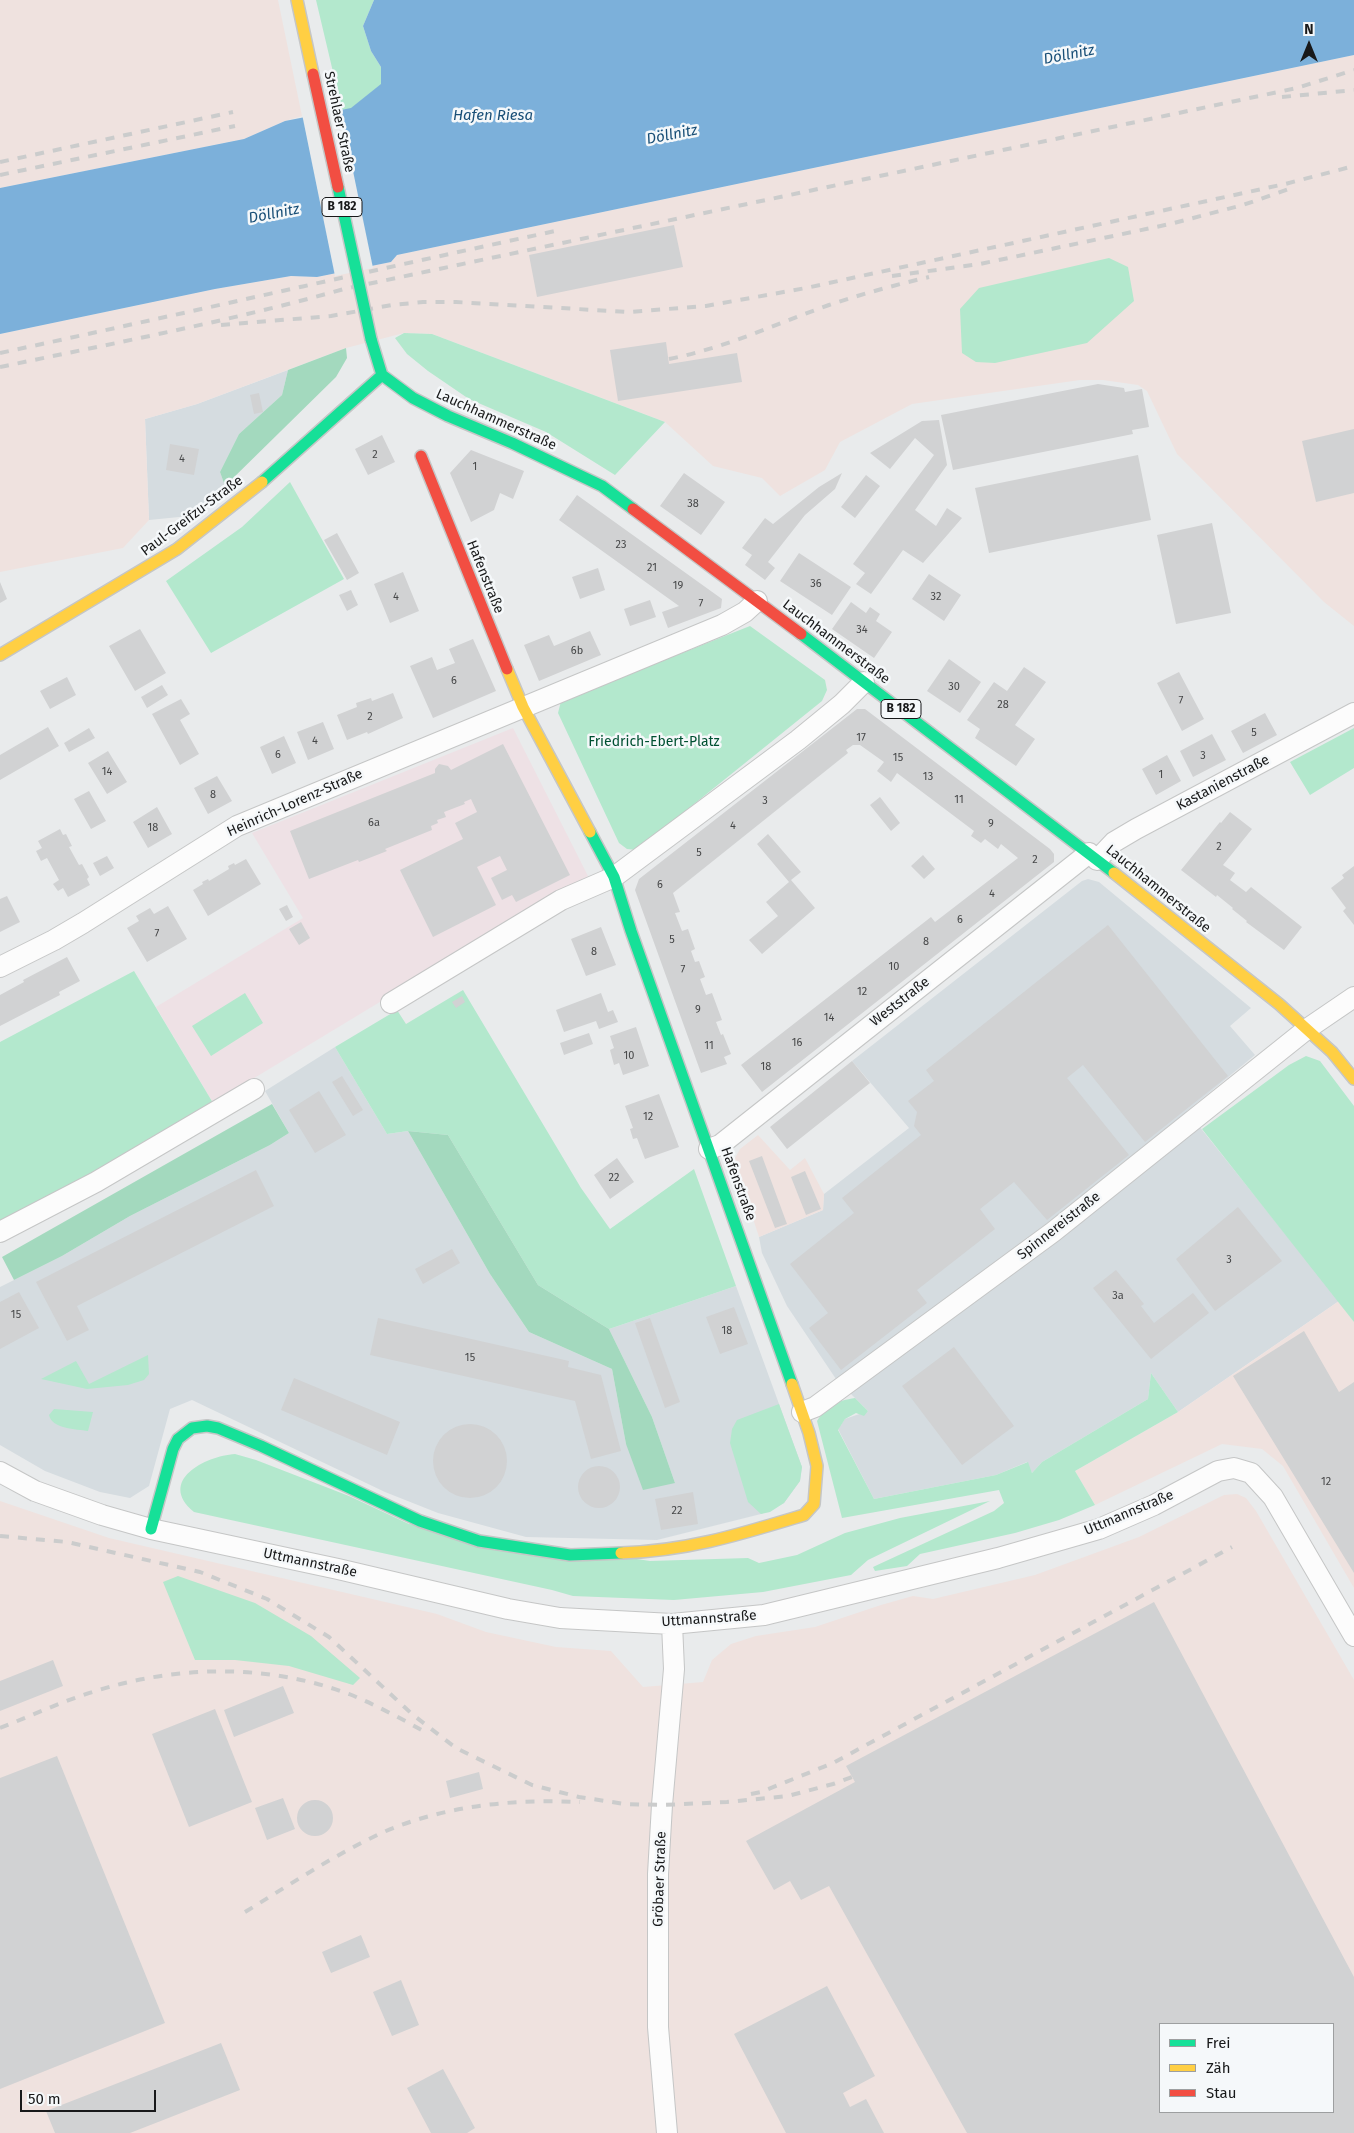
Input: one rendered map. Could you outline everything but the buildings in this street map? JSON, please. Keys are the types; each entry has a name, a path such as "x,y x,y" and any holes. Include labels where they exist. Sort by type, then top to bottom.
{"main road":[{"name":"Strehlaer Straße","path":"297,0 371,339 382,375"},
{"name":"Lauchhammerstraße","path":"382,375 413,398 448,416 512,443 602,486 1093,856 1307,1028 1332,1052 1354,1079"},
{"name":"Paul-Greifzu-Straße","path":"0,655 177,549 272,474 382,375"},
{"name":"Hafenstraße","path":"421,456 486,621 523,707"},
{"path":"523,707 614,877"},
{"name":"Hafenstraße","path":"151,1528 173,1449 178,1439 192,1428 207,1426 218,1428 270,1450 420,1521 478,1541 523,1550 570,1555 658,1552 716,1541 804,1515 814,1504 816,1466 802,1412 631,931 614,877"}],"street":[{"path":"523,707 722,625 745,612 757,601"},
{"path":"391,1003 562,900 614,877 798,740 842,704 864,682"},
{"name":"Heinrich-Lorenz-Straße","path":"0,966 76,927 236,826 523,707"},
{"name":"Kastanienstraße","path":"1093,856 1136,829 1354,713"},
{"name":"Weststraße","path":"709,1148 720,1145 1093,856"},
{"name":"Spinnereistraße","path":"802,1412 815,1407 1053,1232 1307,1028 1354,997"},
{"path":"0,1232 96,1182 254,1089"},
{"name":"Uttmannstraße","path":"0,1472 44,1494 102,1515 151,1528 338,1568 508,1610 560,1618 672,1624 764,1615 998,1558 1098,1529 1154,1505 1218,1471 1234,1468 1251,1473 1273,1497 1354,1636"},
{"name":"Gröbaer Straße","path":"666,2133 658,2027 658,1884 662,1805 674,1669 672,1624"}],"shaded area":[{"path":"0,0 278,0 302,116 285,121 244,139 0,188"},
{"path":"1354,55 1354,626 1324,602 1177,454 1147,391 1138,385 1103,380 1080,380 912,404 840,442 825,470 780,496 762,478 713,466 665,422 432,334 404,333 346,348 197,404 145,419 149,520 123,548 0,572 0,334 215,289 291,276 317,277 391,262 397,255"},
{"path":"288,370 282,395 239,434 220,472 225,486 189,516 149,520 145,419 197,404"},
{"path":"513,728 588,876 213,1103 156,1007 303,918 252,833"},
{"path":"1088,879 1099,882 1251,1008 1230,1026 1255,1055 1187,1111 1339,1301 1178,1412 1151,1373 1148,1399 1042,1462 1032,1473 1027,1462 996,1475 874,1499 838,1429 845,1419 868,1411 836,1379 787,1306 762,1253 759,1237 823,1210 824,1194 909,1128 852,1061 1082,881"},
{"path":"335,1047 387,1134 408,1131 490,1274 529,1332 612,1369 626,1444 675,1483 652,1417 609,1329 736,1286 802,1467 800,1481 784,1503 761,1514 657,1540 526,1537 438,1513 385,1492 192,1400 170,1409 149,1486 130,1498 100,1492 45,1471 0,1445 0,1287 62,1256 130,1216 270,1145 289,1133 265,1091"},
{"path":"758,1135 790,1170 805,1158 824,1194 823,1210 759,1237 734,1160 740,1149"},
{"path":"1339,1301 1354,1322 1354,1588 1283,1466 1262,1449 1222,1444 1095,1505 1075,1471 1178,1412"},
{"path":"1237,1494 1246,1498 1256,1511 1354,1680 1354,2133 0,2133 0,1501 109,1538 437,1614 486,1632 556,1647 611,1651 643,1687 703,1682 712,1660 731,1644 756,1636 815,1627 913,1596 933,1599 1035,1575 1139,1537 1224,1495"}],"green space":[{"path":"316,0 374,0 363,26 371,51 381,67 381,85 351,109 342,110"},
{"path":"1109,258 1128,267 1134,301 1087,343 995,363 976,362 962,353 960,309 979,288"},
{"path":"404,333 432,334 665,422 615,475 546,432 469,399 407,354 395,338"},
{"path":"346,348 347,358 336,377 225,486 220,472 239,434 282,395 288,370"},
{"path":"290,482 344,579 211,653 166,581 242,527"},
{"name":"Friedrich-Ebert-Platz","path":"750,626 825,680 827,690 822,701 637,850 627,849 619,843 558,713 561,701"},
{"path":"1354,728 1354,768 1310,795 1290,762"},
{"path":"134,971 213,1103 92,1176 0,1222 0,1042"},
{"path":"463,990 581,1188 610,1229 694,1169 736,1286 609,1329 538,1285 448,1135 408,1131 387,1134 335,1047 397,1010 406,1024"},
{"path":"245,993 263,1023 211,1056 192,1026"},
{"path":"1306,1056 1320,1061 1354,1106 1354,1322 1202,1129 1289,1065"},
{"path":"272,1104 289,1133 270,1145 130,1216 62,1256 14,1280 2,1257"},
{"path":"408,1131 448,1135 538,1285 609,1329 652,1417 675,1483 643,1490 626,1444 612,1369 529,1332 490,1274"},
{"path":"148,1355 149,1374 144,1380 128,1385 87,1389 41,1379 76,1361 89,1384"},
{"path":"1151,1373 1178,1412 1075,1471 1095,1505 1059,1520 1015,1533 920,1554 907,1566 875,1571 873,1567 994,1511 1004,1503 999,1490 842,1518 817,1421 829,1407 838,1402 855,1398 868,1411 864,1416 856,1413 845,1419 838,1430 874,1499 996,1475 1028,1462 1032,1473 1042,1462 1148,1399"},
{"path":"779,1404 802,1467 800,1481 784,1503 770,1512 761,1514 748,1502 730,1443 732,1429 737,1420"},
{"path":"54,1409 93,1412 88,1431 59,1426 51,1420 49,1415"},
{"path":"235,1454 256,1460 349,1496 409,1524 650,1561 748,1558 759,1563 797,1555 845,1533 900,1518 990,1501 868,1560 851,1575 763,1592 674,1600 573,1596 194,1512 184,1501 181,1490 183,1481 189,1472 211,1460"},
{"path":"178,1576 255,1603 311,1636 360,1678 353,1685 289,1666 235,1660 195,1660 163,1582"}],"water":[{"name":"Hafen Riesa","path":"374,0 1354,0 1354,55 397,255 391,262 317,277 291,276 215,289 0,334 0,188 244,139 285,121 351,108 381,84 381,67 371,51 363,26"}],"pier":[{"path":"340,108 373,268 335,276 302,114"}],"railway":[{"path":"0,367 216,321 344,289 1297,88 1354,70"},
{"path":"1282,97 1354,90"},
{"path":"0,162 233,112"},
{"path":"0,175 235,126"},
{"path":"221,325 331,316 392,305 423,302 456,302 629,312 706,306 806,288 1285,184 1354,166"},
{"path":"892,276 980,264 1170,224 1243,205 1289,189"},
{"path":"0,353 560,230"},
{"path":"669,359 710,349 841,301 929,277"},
{"path":"0,1536 67,1542 200,1572 267,1599 329,1637 412,1714 456,1748 532,1785 579,1797 625,1804 662,1805 727,1802 788,1796 852,1777"},
{"path":"751,1794 761,1792 833,1763 1232,1547"},
{"path":"0,1728 74,1698 130,1682 193,1672 224,1671 287,1677 318,1684 359,1698 427,1733"},
{"path":"245,1912 350,1849 409,1822 457,1810 506,1803 580,1802"}],"traffic: fast":[{"path":"338,187 371,339"},
{"path":"371,339 382,375 413,398 448,416 512,443 602,486 633,509"},
{"path":"262,482 382,375"},
{"path":"801,634 1114,873"},
{"path":"590,832 614,877 631,931 792,1384"},
{"path":"151,1529 173,1449 178,1439 192,1428 207,1426 218,1428 261,1446 420,1521 479,1541 570,1555 621,1553"}],"traffic: slow":[{"path":"297,0 313,74"},
{"path":"0,655 177,549 262,482"},
{"path":"507,669 523,707 590,832"},
{"path":"1114,873 1279,1004 1332,1052 1354,1079"},
{"path":"621,1553 646,1552 692,1545 736,1535 804,1515 814,1504 817,1466 809,1433 792,1384"}],"traffic: jam":[{"path":"313,74 338,187"},
{"path":"421,456 507,669"},
{"path":"633,509 801,634"}],"water label":[{"name":"Döllnitz","path":"1069,55"},
{"name":"Döllnitz","path":"672,135"},
{"name":"Döllnitz","path":"274,214"}]}
